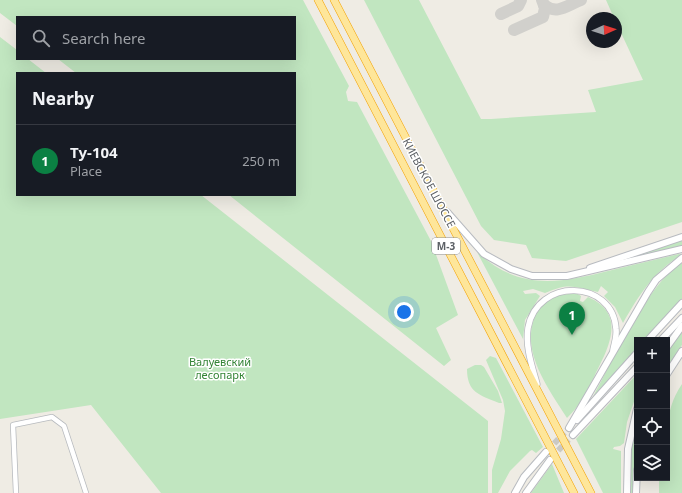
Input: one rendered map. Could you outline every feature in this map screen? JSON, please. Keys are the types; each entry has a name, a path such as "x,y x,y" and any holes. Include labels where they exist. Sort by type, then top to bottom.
{"highway":[{"name":"КИЕВСКОЕ ШОССЕ","path":"318,0 574,493"},
{"name":"КИЕВСКОЕ ШОССЕ","path":"334,0 591,493"}],"main road":[{"path":"439,202 478,248 497,262 516,271 532,276 568,276 682,249"},
{"path":"568,276 682,237"},
{"path":"634,356 570,428 656,280 682,258"},
{"path":"651,337 682,303"},
{"path":"664,337 682,318"},
{"path":"670,343 682,326"},
{"path":"668,373 682,351"},
{"path":"573,435 634,370"},
{"path":"627,493 628,449 634,422"},
{"path":"515,493 524,477 546,452"},
{"path":"526,493 550,460"},
{"path":"636,493 637,481"}],"street":[{"path":"538,390 528,348 528,327 536,308 553,294 565,291 580,291 593,295 603,302 612,314 616,325 616,338 612,354"},
{"path":"16,493 13,425 52,417 64,426 86,493"}],"green space":[{"path":"0,0 303,0 349,86 346,92 348,101 357,102 431,241 458,315 436,328 451,360 444,366 230,196 296,196 296,72 75,72 59,60 296,60 296,16 16,16 16,25 0,13"},
{"path":"364,0 419,0 481,119 491,119 596,112 588,90 643,80 622,35 622,12 611,12 606,0 682,0 682,222 566,261 532,258 526,245 494,240 481,226"},
{"name":"Валуевский лесопарк","path":"0,37 16,49 16,60 29,60 45,72 16,72 16,196 202,196 488,421 488,493 161,493 91,405 0,419"},
{"path":"682,240 682,246 630,258"},
{"path":"477,252 492,264 508,273 539,281 572,279 679,254 682,255 663,268 648,284 623,323 615,307 604,296 608,292 601,286 598,292 572,286 545,293 533,289 523,291 525,294 536,293 540,296 525,320 523,339"},
{"path":"682,263 682,300 648,337 634,337 634,352 593,397 644,304 669,273"},
{"path":"576,293 581,296 580,301 583,302 588,297 600,304 608,312 611,322 611,332 605,353 589,387 567,418 552,395 539,370 531,343 531,330 535,316 541,307 547,302 557,296"},
{"path":"682,330 682,345 670,363 670,347"},
{"path":"490,356 496,358 543,447 536,453 532,450 530,451 510,471 498,493 492,493 492,470 501,439 505,411 503,400 486,360"},
{"path":"475,365 481,365 484,367 498,391 502,403 481,395 472,388 469,383 467,369"},
{"path":"634,377 634,402 627,422 624,443 620,446 614,447 613,449 621,451 621,493 603,493 576,439"},
{"path":"682,384 682,493 659,493 659,481 670,481 670,410"},
{"path":"634,436 633,493 630,493 630,459"},
{"path":"552,464 564,493 531,493"}],"taxiway":[{"path":"501,14 518,6 521,0"},
{"path":"514,30 543,17 545,8 542,0"},
{"path":"544,5 549,8 557,9 566,7 581,0"}],"tunnel":[{"path":"548,450 569,428"},
{"path":"552,457 573,435"}],"place":[{"name":"Ту-104","path":"572,335"}]}
